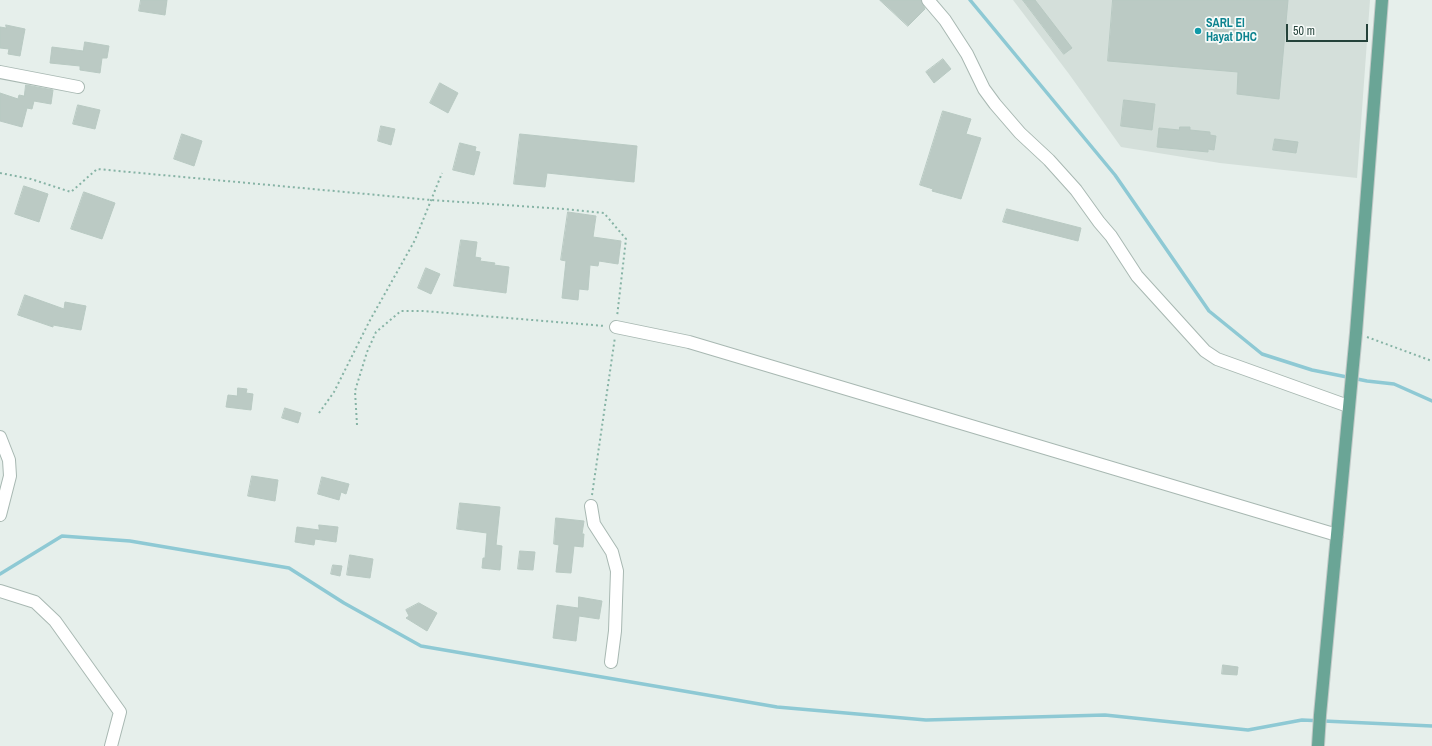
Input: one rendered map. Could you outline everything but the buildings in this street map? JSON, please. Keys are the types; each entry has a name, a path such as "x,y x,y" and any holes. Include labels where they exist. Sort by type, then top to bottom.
{"main road":[{"path":"1318,746 1348,406 1356,333 1382,0"}],"street":[{"path":"928,0 945,20 956,37 970,60 984,89 995,104 1020,133 1076,190 1111,236 1137,276 1205,351 1217,359 1348,406"},
{"path":"0,72 78,87"},
{"path":"616,327 689,342 1337,535"},
{"path":"0,437 9,460 10,476 0,516"},
{"path":"591,506 594,524 612,552 617,571 615,631 611,662"},
{"path":"0,591 35,602 55,621 120,712 111,746"}],"path":[{"path":"0,172 31,179 71,192 97,169 431,200 604,213 626,239 616,327 591,506"},
{"path":"319,413 334,392 369,322 415,240 442,173"},
{"path":"357,426 355,391 367,352 376,332 401,311 423,311 616,327"},
{"path":"1356,333 1432,361"}],"shaded area":[{"path":"1013,0 1370,0 1357,178 1220,163 1121,147 1069,74"}],"waterway":[{"path":"970,0 1115,175 1209,311 1262,354 1312,370 1367,381 1394,384 1432,401"},
{"path":"0,574 62,536 130,541 289,568 344,603 421,646 777,707 926,720 1105,715 1248,730 1302,720 1432,726"}],"place":[{"name":"SARL El Hayat DHC","path":"1198,31"}]}
